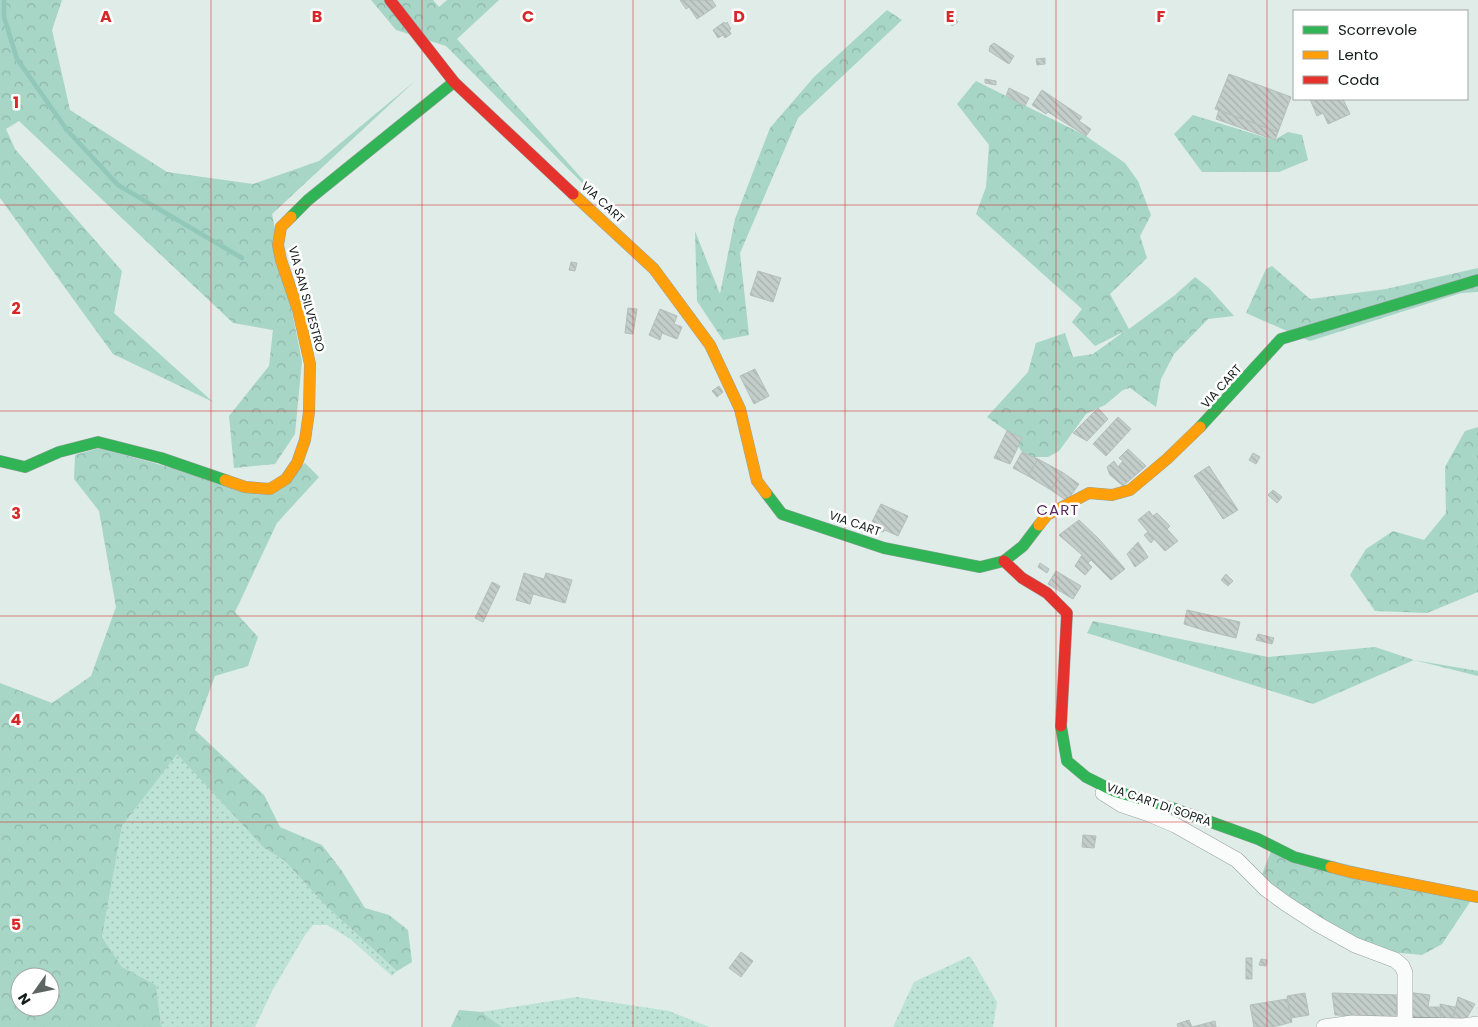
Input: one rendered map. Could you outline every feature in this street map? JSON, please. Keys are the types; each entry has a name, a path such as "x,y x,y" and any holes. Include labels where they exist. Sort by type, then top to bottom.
{"street":[{"name":"VIA CART","path":"390,0 454,82 654,269 710,345 740,410 757,481 782,514 884,548 980,567 1004,561 1023,546 1047,515 1089,494 1112,495 1130,490 1166,460 1208,420 1281,340 1478,280"},
{"name":"VIA SAN SILVESTRO","path":"0,461 25,467 59,452 98,442 161,458 245,487 270,489 286,479 297,463 305,440 309,412 310,364 298,310 280,260 278,245 282,227 308,200 454,82"},
{"path":"1004,561 1022,578 1047,593 1067,614 1060,731 1067,761 1079,776 1122,805 1150,814 1237,860 1266,889 1355,945 1395,960 1402,966 1406,979 1405,1024"},
{"name":"VIA CART DI SOPRA","path":"1067,761 1086,777 1114,791 1172,808 1258,839 1294,857 1350,872 1478,897"},
{"path":"1324,1027 1405,1024 1464,1026 1478,1024"}],"green space":[{"path":"0,0 62,0 52,30 70,110 167,172 253,184 319,161 415,81 272,214 302,361 295,434 275,464 234,468 229,416 269,366 273,330 233,323 19,121 6,129 15,149 122,271 114,313 213,402 113,354 0,198"},
{"path":"371,0 433,0 439,7 447,0 499,0 457,39 619,220 446,46 396,30"},
{"path":"887,10 902,20 798,118 740,253 749,335 723,340 697,301 695,231 720,294 735,219 770,128 814,77"},
{"path":"976,81 1086,136 1125,163 1138,181 1151,215 1140,236 1147,258 1110,294 1129,329 1175,295 1195,277 1209,288 1234,316 1208,319 1174,354 1161,379 1156,407 1130,388 1123,390 1105,405 1086,414 1059,451 1048,457 1033,457 1022,452 1007,431 987,417 1028,372 1036,343 1065,333 1073,357 1093,354 1125,331 1095,346 1072,322 1082,309 976,214 986,187 989,145 957,104"},
{"path":"1193,115 1274,140 1288,132 1302,135 1308,160 1279,172 1202,172 1174,134"},
{"path":"1272,266 1310,299 1386,289 1478,268 1478,292 1461,293 1310,341 1246,313 1266,269"},
{"path":"1478,427 1478,592 1427,613 1375,611 1350,575 1366,549 1393,531 1424,540 1446,513 1445,467 1465,431"},
{"path":"99,448 271,495 305,463 319,477 277,523 235,612 258,637 248,666 215,676 195,730 264,795 280,827 322,845 342,871 365,908 389,915 408,930 412,962 397,971 325,905 284,860 264,848 177,754 122,826 102,937 122,967 156,985 161,1025 163,1027 0,1027 0,683 52,703 91,676 116,607 99,511 74,479 75,455"},
{"path":"1093,621 1268,657 1375,647 1414,660 1313,704 1087,633"},
{"path":"1414,660 1478,671 1478,676"},
{"path":"177,753 264,848 284,860 325,905 397,971 392,976 349,938 327,925 313,925 305,935 272,991 255,1027 163,1027 161,1025 156,985 122,967 102,937 122,826"},
{"path":"1273,846 1474,896 1442,944 1422,955 1369,950 1259,882"},
{"path":"970,956 997,1002 993,1027 893,1027 914,982"},
{"path":"577,997 669,1011 709,1027 502,1027 481,1012"},
{"path":"459,1010 481,1012 502,1027 451,1027"}],"building":[{"path":"680,0 712,0 716,6 697,19 689,7 686,9"},
{"path":"953,16 958,22 952,26 948,21"},
{"path":"724,22 725,24 727,22 731,29 729,30 731,34 725,38 723,35 718,38 713,30"},
{"path":"994,43 1014,56 1009,64 989,51 990,46"},
{"path":"1045,58 1045,64 1037,65 1036,59"},
{"path":"1229,74 1291,97 1278,132 1215,109"},
{"path":"985,79 996,81 996,85 985,83"},
{"path":"1009,88 1029,98 1025,106 1006,96"},
{"path":"1042,90 1082,117 1079,121 1091,129 1086,136 1048,112 1046,114 1032,105"},
{"path":"1310,100 1343,100 1350,114 1328,124 1323,113 1317,116"},
{"path":"1219,110 1278,132 1275,140 1216,119"},
{"path":"571,262 577,263 575,271 569,270"},
{"path":"758,271 781,278 773,302 750,295"},
{"path":"628,308 637,309 633,334 625,333"},
{"path":"660,309 677,316 674,324 682,327 677,339 662,333 660,340 649,335"},
{"path":"755,369 769,396 754,404 740,376"},
{"path":"719,386 723,392 717,397 712,391"},
{"path":"1098,408 1108,419 1087,441 1073,433"},
{"path":"1118,417 1131,429 1106,456 1093,444"},
{"path":"1007,431 1022,438 1010,464 994,458"},
{"path":"1128,449 1146,466 1123,486 1110,475 1107,467 1114,461 1118,467 1123,461 1119,458"},
{"path":"1022,452 1038,459 1028,476 1013,468"},
{"path":"1253,453 1260,457 1256,464 1249,460"},
{"path":"1038,459 1062,472 1051,490 1028,476"},
{"path":"1209,466 1222,486 1208,496 1194,476"},
{"path":"1062,472 1079,484 1067,501 1051,490"},
{"path":"1222,486 1238,510 1223,519 1208,496"},
{"path":"1273,490 1282,497 1277,503 1268,495"},
{"path":"881,504 908,516 898,536 870,526"},
{"path":"1149,511 1153,516 1157,513 1170,526 1167,529 1178,541 1165,551 1154,539 1151,543 1144,535 1148,532 1138,520"},
{"path":"1079,520 1099,539 1125,569 1111,580 1091,560 1088,563 1092,567 1085,575 1075,566 1082,555 1059,535"},
{"path":"1138,542 1148,557 1135,567 1127,554"},
{"path":"1040,563 1049,569 1047,573 1038,567"},
{"path":"1056,571 1081,586 1073,599 1048,584"},
{"path":"524,573 544,579 546,573 572,580 565,603 519,590"},
{"path":"1226,574 1233,581 1228,586 1221,580"},
{"path":"492,582 500,586 483,622 475,618"},
{"path":"519,590 533,594 530,604 516,600"},
{"path":"1187,610 1240,622 1236,638 1184,624"},
{"path":"1258,634 1274,638 1272,644 1256,640"},
{"path":"1083,835 1096,836 1094,848 1082,847"},
{"path":"741,952 753,961 741,977 729,968"},
{"path":"1246,958 1252,958 1252,979 1246,979"},
{"path":"1261,959 1267,960 1266,966 1259,965"},
{"path":"1398,991 1430,995 1428,1007 1439,1007 1441,1021 1411,1019 1411,1013 1396,1011"},
{"path":"1305,993 1309,1015 1291,1018 1287,996"},
{"path":"1332,993 1398,995 1396,1017 1335,1015"},
{"path":"1458,997 1475,1004 1465,1021 1452,1023"},
{"path":"1287,999 1292,1022 1273,1027 1254,1027 1250,1005"},
{"path":"1440,1004 1455,1007 1452,1023 1441,1021"},
{"path":"1189,1020 1192,1027 1178,1027 1177,1024"},
{"path":"1215,1021 1216,1027 1192,1027"}],"waterway":[{"path":"4,0 4,17 17,59 67,130 118,185 242,258"}],"traffic: fast":[{"path":"291,217 308,200 454,82"},
{"path":"1200,427 1281,339 1478,280"},
{"path":"0,461 25,467 59,452 98,442 161,458 225,480"},
{"path":"766,493 782,514 884,548 980,567 1004,561 1023,546 1039,525"},
{"path":"1061,726 1067,761 1086,777 1114,791 1172,808 1258,839 1294,857 1331,867"}],"traffic: slow":[{"path":"573,194 654,269 710,345 740,409 757,481 766,493"},
{"path":"225,480 245,487 270,489 286,479 297,463 305,440 309,412 310,364 298,310 281,260 278,245 281,227 291,217"},
{"path":"1039,525 1047,515 1089,493 1112,495 1130,490 1167,459 1200,427"},
{"path":"1331,867 1478,897"}],"traffic: jam":[{"path":"390,0 454,82 573,194"},
{"path":"1004,561 1022,578 1047,593 1067,613 1061,726"}],"district":[{"name":"CART","path":"1058,509"}]}
